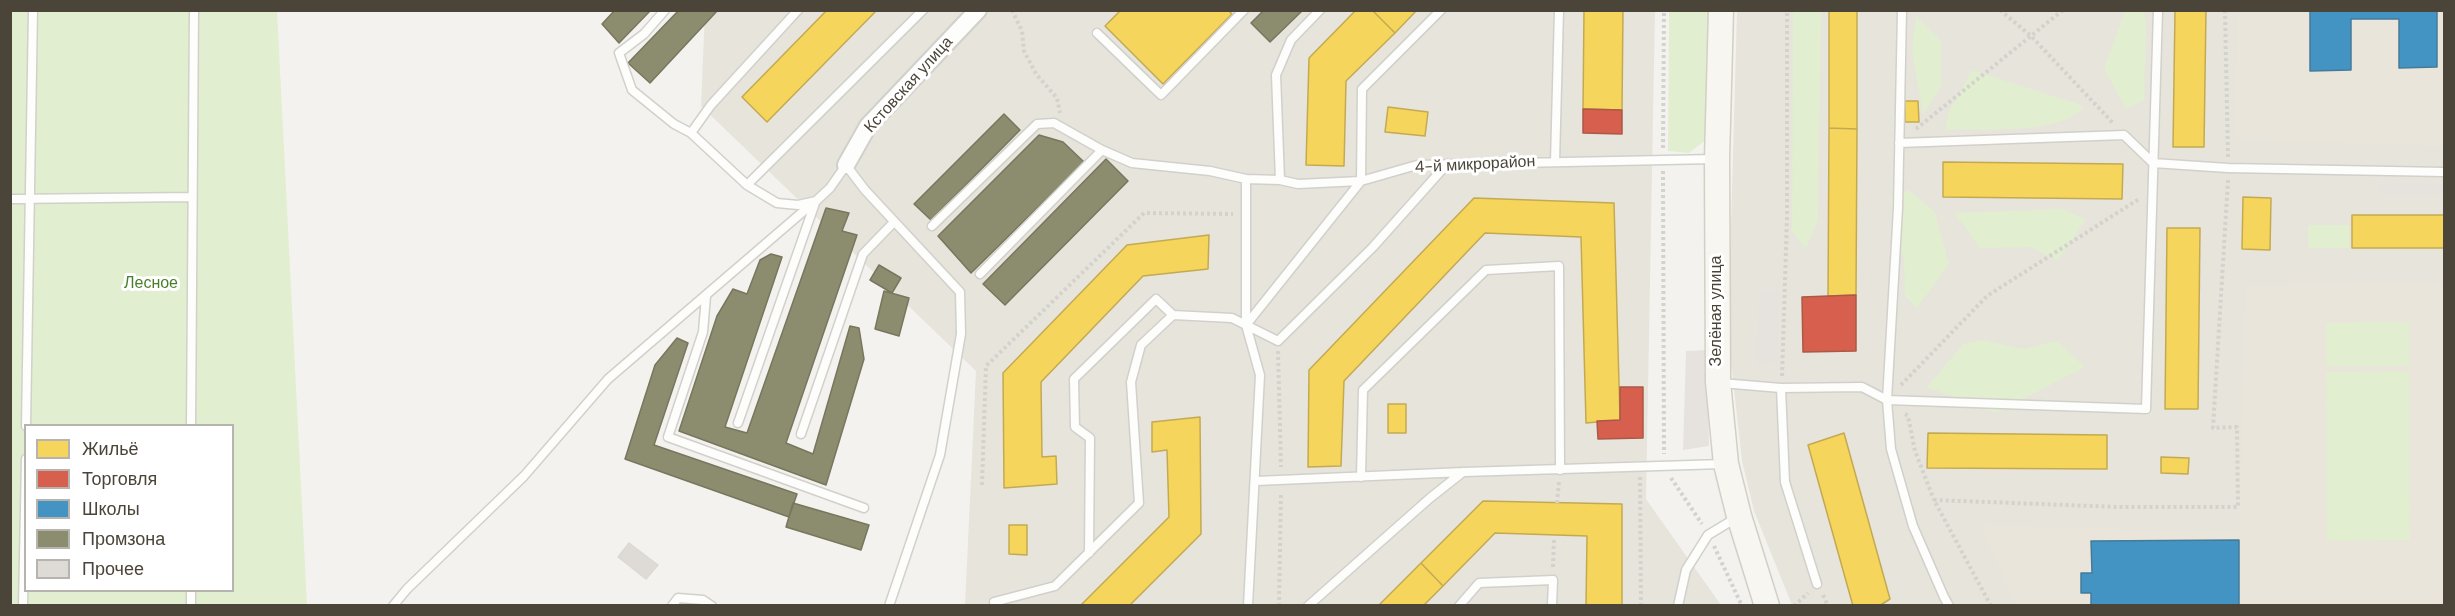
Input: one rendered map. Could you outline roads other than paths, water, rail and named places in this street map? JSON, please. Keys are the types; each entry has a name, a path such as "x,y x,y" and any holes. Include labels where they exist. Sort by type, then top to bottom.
{"main road":[{"name":"Зелёная улица","path":"1721,10 1717,159 1718,382 1726,464 1739,516 1767,606"}],"street":[{"name":"Кстовская улица","path":"846,165 868,126 978,10"}],"lane":[{"path":"26,424 33,10"},
{"path":"191,424 194,10"},
{"path":"665,10 644,34 619,53 632,90 674,124 691,133 747,185 777,203 798,205 816,201"},
{"path":"691,133 711,105 798,10"},
{"path":"747,185 923,10"},
{"path":"1097,33 1161,95 1244,10"},
{"path":"1280,180 1276,75 1291,40 1320,10"},
{"path":"1246,325 1361,181 1362,89 1441,10"},
{"name":"4-й микрорайон","path":"1555,162 1559,10"},
{"path":"1902,10 1899,142 1887,400 1891,449 1913,526 1949,606"},
{"path":"1718,382 1781,388 1862,387 1887,400 2146,409 2158,10"},
{"name":"4-й микрорайон","path":"932,226 1037,124 1054,123 1102,150 1132,163 1210,171 1246,179 1280,180 1298,184 1361,181 1417,165 1717,159"},
{"path":"1899,142 2124,135 2153,163 2228,168 2445,172"},
{"path":"980,274 1102,150"},
{"path":"1089,553 1090,438 1075,428 1074,380 1156,299 1173,315 1232,318 1278,341 1373,247 1447,164"},
{"path":"393,606 407,589 524,476 608,379 816,201 830,188 846,165 865,190 960,292 961,334 940,455 889,606"},
{"path":"1246,179 1246,325 1260,375 1248,606"},
{"path":"10,199 192,197"},
{"path":"738,423 816,201"},
{"path":"801,434 863,254 894,222"},
{"path":"1361,477 1363,390 1486,270 1559,266 1560,470"},
{"path":"706,296 703,332 668,437 864,508"},
{"path":"994,603 1055,586 1139,503 1131,382 1140,345 1173,315"},
{"path":"1781,388 1785,482 1817,584"},
{"path":"1256,481 1726,464"},
{"path":"1308,606 1430,498 1464,472"},
{"path":"1678,606 1686,570 1708,535 1739,516"},
{"path":"22,606 24,532"},
{"path":"1459,606 1479,584 1553,580 1552,606"},
{"path":"672,606 678,598 703,600 712,606"}],"park label":[{"name":"Лесное","path":"151,284"}]}
